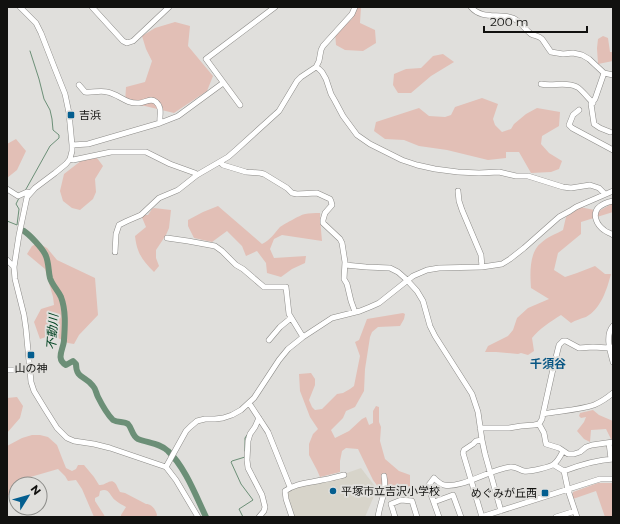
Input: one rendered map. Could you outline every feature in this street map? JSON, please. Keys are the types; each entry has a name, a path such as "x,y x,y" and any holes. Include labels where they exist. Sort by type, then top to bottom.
{"street":[{"path":"20,7 36,23 65,94 69,113 72,145 70,159 35,188 30,193 26,201 14,266 15,279 24,315 31,382 34,391 57,428 67,438 74,441 110,448 167,465 198,517"},
{"path":"92,7 126,43 133,41 169,7"},
{"path":"240,105 206,59 275,7"},
{"path":"115,252 116,234 119,225 141,215 159,198 178,190 197,175 228,157 280,111 300,77 316,67 323,46 352,14 355,7"},
{"path":"471,7 480,14 487,16 510,17 521,23 532,34 541,38 551,52 582,55 589,59 604,73 613,75"},
{"path":"316,67 322,72 334,101 357,135 370,144 402,160 427,168 450,171 479,173 499,172 516,176 528,176 563,187 571,188 590,185 599,188 605,194"},
{"path":"604,73 592,104 594,124 610,132"},
{"path":"72,145 88,144 178,116 223,83"},
{"path":"541,84 565,84 578,87 593,103"},
{"path":"79,85 85,92 90,93 104,91 112,93 125,101 139,103 151,99 159,106 160,122"},
{"path":"579,110 573,115 570,125 572,128 613,150"},
{"path":"70,159 73,160 111,152 146,152 158,159 197,175"},
{"path":"220,162 223,165 246,172 264,174 287,188 292,193 317,193 331,200 332,205 325,213 323,220 342,243 345,265 344,279 355,312"},
{"path":"7,189 18,196 27,192 30,193"},
{"path":"458,191 462,210 481,255 482,267"},
{"path":"167,465 186,431 197,421 223,418 241,410 262,388 288,349 332,318 370,308 379,303 413,276 427,270 438,268 482,267 502,264 576,207 613,191"},
{"path":"613,200 601,205 595,214 596,219 604,230 613,235"},
{"path":"167,238 215,246 264,287 286,287 288,310 291,318 303,337"},
{"path":"7,260 14,266"},
{"path":"345,265 366,268 390,268 398,272 417,291 423,301 430,326 435,336 472,394 478,412 482,440 490,473 501,511"},
{"path":"269,340 280,327 291,318"},
{"path":"613,326 609,330 613,362"},
{"path":"480,428 509,428 538,424 542,419 559,345 563,341 566,341 579,348 611,347"},
{"path":"7,370 16,370 29,366"},
{"path":"543,414 587,407 600,402 613,393"},
{"path":"249,403 268,432 290,487"},
{"path":"258,517 264,511 265,507 262,495 248,468 247,460 250,434 259,418"},
{"path":"538,424 544,433 546,444 559,448 568,454 580,452 586,447 592,445 611,443 612,459 582,464 564,471"},
{"path":"482,440 476,441 464,450 463,453 481,517 600,479 613,479"},
{"path":"439,517 428,486 434,478 442,485 446,485 471,480 508,467 518,468 524,471 534,471 554,465 563,451"},
{"path":"554,465 564,471 568,490 577,517"},
{"path":"292,517 285,491 290,487 302,483 344,475"},
{"path":"378,517 386,484 384,476"},
{"path":"434,502 453,495 461,517"},
{"path":"396,517 391,504 401,500 412,501 418,517"},
{"path":"557,517 575,511"}],"shaded area":[{"path":"355,7 361,7 360,23 375,30 376,43 363,51 345,50 336,45 335,32 352,19"},
{"path":"175,22 190,26 188,46 213,76 207,91 174,113 125,103 126,87 145,82 152,61 142,36 155,28"},
{"path":"603,36 608,38 610,52 613,52 613,61 598,64 598,39"},
{"path":"443,54 454,62 431,76 411,93 398,93 393,85 394,74 406,69 421,68 433,56"},
{"path":"482,98 498,104 493,119 495,125 502,132 511,129 514,124 526,114 537,108 560,112 559,126 542,136 541,144 549,153 562,161 559,169 551,172 531,173 519,152 506,152 506,158 488,160 447,150 419,146 404,140 385,139 374,131 376,122 419,108 429,116 445,117 451,115 455,107"},
{"path":"16,139 26,151 17,170 7,178 7,144"},
{"path":"97,158 103,166 95,179 96,192 93,199 80,210 72,208 63,201 60,191 64,174 82,160"},
{"path":"613,203 613,212 581,222 581,234 558,253 554,270 565,277 595,266 605,274 611,274 603,298 596,309 586,317 571,323 561,315 549,323 538,331 532,338 534,351 528,355 521,353 485,352 488,346 508,336 513,330 517,318 528,308 549,299 531,288 531,264 537,247 546,239 563,230 566,217 580,207 599,211"},
{"path":"218,206 262,244 270,239 280,227 292,220 305,214 320,213 322,241 282,235 274,239 270,249 274,258 306,256 305,263 292,269 281,277 267,273 266,263 257,251 246,256 242,246 227,231 212,242 194,238 188,226 188,220"},
{"path":"154,208 171,210 169,228 156,250 156,258 159,266 154,272 141,256 137,247 135,236 146,227 141,215 148,215"},
{"path":"38,243 47,248 57,260 95,278 98,315 79,335 74,344 68,343 52,335 40,339 34,322 41,309 54,305 45,269 27,254 32,246"},
{"path":"403,313 405,314 404,319 400,326 378,327 372,332 365,369 364,391 355,407 346,411 343,418 331,430 335,438 349,431 366,417 369,425 373,423 373,411 376,406 379,407 379,422 381,427 380,441 385,459 399,471 410,475 410,486 399,491 382,492 373,480 358,449 346,448 342,451 340,472 320,477 309,455 309,444 313,434 318,429 310,417 300,391 299,374 311,373 315,379 315,385 309,400 315,410 322,409 337,394 343,393 354,386 360,356 355,342 359,340 367,319"},
{"path":"17,397 23,406 20,418 7,433 7,398"},
{"path":"593,410 599,415 613,421 613,439 611,439 606,429 591,430 590,442 584,439 577,431 586,417 581,418 579,416 580,413"},
{"path":"32,435 48,437 57,445 66,468 72,471 76,469 78,465 84,465 99,485 111,481 113,482 116,484 120,492 152,506 155,509 157,515 156,517 121,517 126,507 116,501 109,492 103,490 100,491 99,496 95,498 95,501 105,517 94,517 82,489 76,480 68,481 58,469 34,476 8,476 8,495 7,446 22,438"},
{"name":"平塚市立吉沢小学校","path":"361,468 377,489 365,517 293,517 286,493 293,487 344,474"},
{"path":"598,483 613,483 613,517 605,517 596,491 573,499 573,492"}],"waterway":[{"path":"25,191 50,146 59,138 59,135 53,130 50,110 44,99 30,51"},
{"path":"7,221 17,225 19,209 16,204 19,198"},
{"name":"不動川","path":"24,231 36,242 45,254 51,281 60,294 63,302 65,329 61,360 66,365 73,361 76,364 76,369 80,375 94,387 103,406 113,420 128,424 136,438 161,446 168,451 180,465 190,482 206,517"},
{"path":"245,451 245,438 247,435"},
{"path":"243,517 239,509 253,500 241,484 231,462 245,456"}],"place":[{"name":"吉浜","path":"71,115"},
{"name":"山の神","path":"31,355"},
{"name":"平塚市立吉沢小学校","path":"333,491"},
{"name":"めぐみが丘西","path":"545,493"}],"district":[{"name":"千須谷","path":"548,363"}]}
